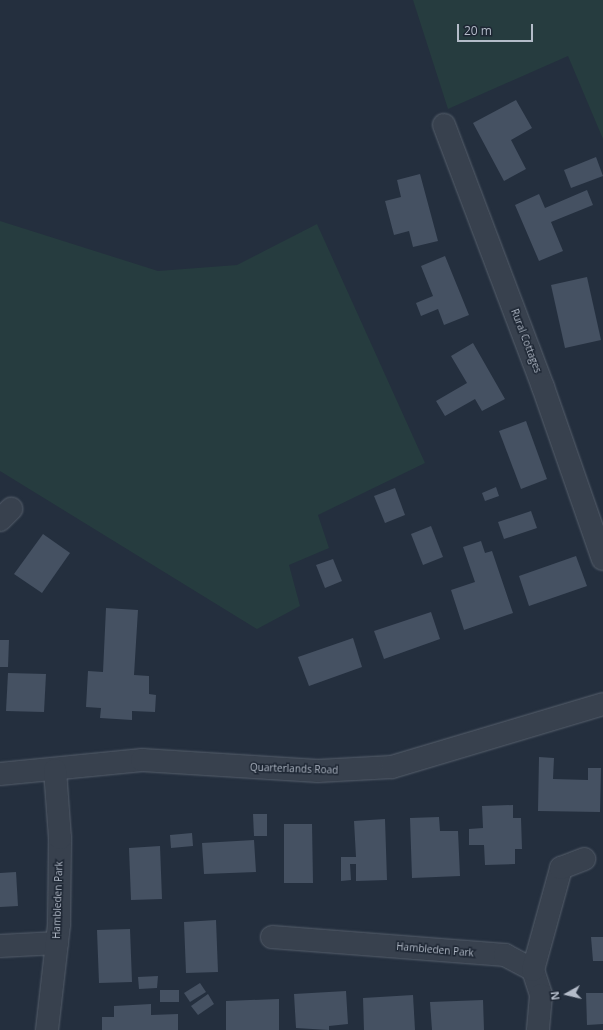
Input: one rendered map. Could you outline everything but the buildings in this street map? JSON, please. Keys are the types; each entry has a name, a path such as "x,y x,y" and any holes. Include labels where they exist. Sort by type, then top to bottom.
{"street":[{"name":"Rural Cottages","path":"444,125 543,387 603,559"},
{"name":"Quarterlands Road","path":"0,774 55,770 142,760 318,772 392,767 603,704"},
{"name":"Hambleden Park","path":"48,1030 57,943 60,838 55,770"},
{"path":"538,1030 541,995 533,970 561,868 584,859"},
{"name":"Hambleden Park","path":"272,936 505,955 533,970"},
{"path":"0,946 57,943"}],"green space":[{"path":"413,0 603,0 603,139 568,56 448,109"},
{"path":"0,221 158,271 237,265 317,224 425,463 318,515 329,548 289,565 300,606 257,629 0,471"}]}
